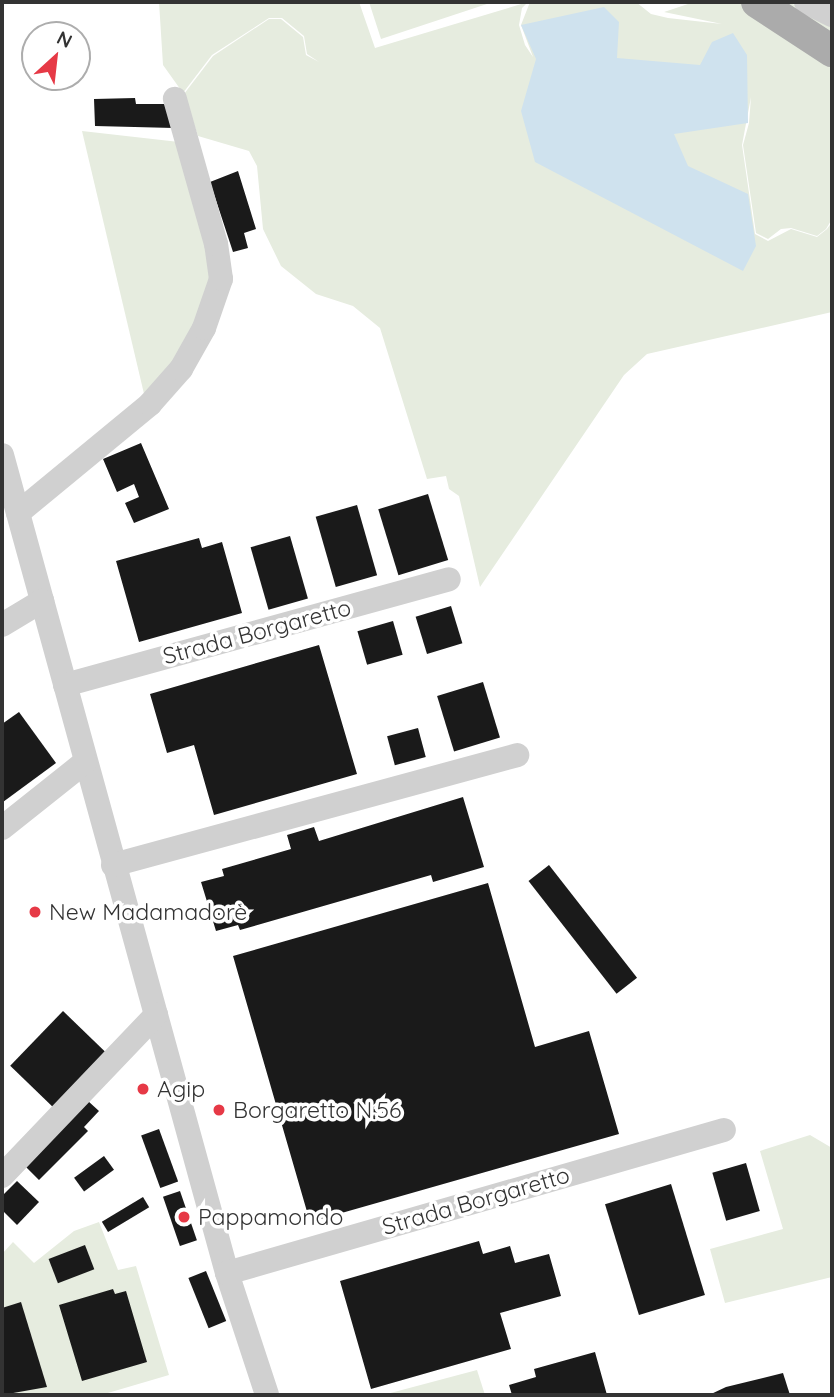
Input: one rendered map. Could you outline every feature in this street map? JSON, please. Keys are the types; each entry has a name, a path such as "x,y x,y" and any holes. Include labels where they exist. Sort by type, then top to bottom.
{"main road":[{"path":"757,2 832,51"}],"street":[{"path":"806,2 832,15"},
{"path":"18,513 150,404 181,369 204,328 221,279 216,244 175,99"},
{"path":"2,455 227,1273 267,1395"},
{"name":"Strada Borgaretto","path":"65,685 449,579"},
{"path":"2,625 41,601"},
{"path":"113,865 517,755"},
{"path":"2,828 85,762"},
{"path":"2,1176 156,1015"},
{"name":"Strada Borgaretto","path":"227,1273 724,1130"}],"shaded area":[{"path":"159,2 359,2 375,48 528,2 522,8 519,25 525,45 533,57 521,25 530,2 636,2 651,14 722,24 664,12 694,2 786,2 832,17 832,219 826,229 817,236 791,228 781,229 768,239 756,233 743,145 749,123 751,97 742,145 755,234 768,241 791,229 817,237 827,229 832,222 832,312 647,354 624,375 480,587 459,496 449,489 446,476 427,479 380,328 353,306 316,294 281,266 263,229 257,166 249,151 198,136 184,94 213,56 269,19 281,19 303,37 306,55 319,62 307,54 304,36 282,18 269,18 212,55 183,93 163,65"},
{"path":"369,2 493,2 381,39"},
{"path":"82,131 179,142 196,186 211,287 199,328 145,398"},
{"path":"810,1135 832,1148 832,1277 725,1303 710,1249 783,1229 760,1151"},
{"path":"99,1222 118,1270 136,1266 169,1375 101,1395 2,1395 2,1254 13,1242 34,1263 74,1231"},
{"path":"477,1370 485,1395 383,1395"}],"water":[{"path":"604,7 619,22 617,58 700,65 712,42 733,33 747,55 748,123 674,134 688,166 748,194 756,246 743,271 535,162 521,111 536,59 521,25"}],"building":[{"path":"135,98 136,104 167,104 174,128 95,126 94,99"},
{"path":"238,171 256,229 244,233 248,248 233,252 210,182"},
{"path":"141,443 169,509 134,523 125,503 139,497 134,484 117,492 103,459"},
{"path":"428,494 448,560 398,575 378,509"},
{"path":"357,505 377,575 336,587 316,517"},
{"path":"290,536 308,598 269,610 251,547"},
{"path":"199,538 202,548 222,542 242,613 139,642 116,561"},
{"path":"451,606 462,643 427,654 416,617"},
{"path":"393,621 403,655 367,665 357,631"},
{"path":"319,645 357,774 214,815 194,745 167,753 150,694"},
{"path":"483,682 500,737 454,751 437,696"},
{"path":"19,712 56,763 3,802 2,724"},
{"path":"418,728 426,757 395,765 387,736"},
{"path":"463,797 484,867 433,882 431,875 240,930 238,925 216,931 201,882 224,876 222,869 291,849 287,835 314,827 319,841"},
{"path":"549,865 637,978 617,994 529,881"},
{"path":"488,883 535,1047 589,1031 619,1134 310,1222 233,956"},
{"path":"63,1011 109,1055 56,1110 10,1066"},
{"path":"88,1101 99,1111 84,1127 88,1131 39,1180 25,1166"},
{"path":"159,1129 178,1182 160,1188 141,1135"},
{"path":"104,1156 114,1170 84,1192 74,1178"},
{"path":"746,1163 760,1211 726,1221 712,1173"},
{"path":"17,1181 39,1202 17,1225 2,1210 2,1196"},
{"path":"671,1184 705,1295 639,1315 605,1204"},
{"path":"180,1191 197,1240 180,1246 163,1197"},
{"path":"143,1197 149,1207 108,1232 102,1222"},
{"path":"479,1241 483,1254 510,1246 515,1263 549,1254 561,1296 500,1313 511,1349 371,1389 340,1281"},
{"path":"85,1245 94,1269 58,1283 49,1259"},
{"path":"206,1271 226,1321 209,1328 188,1278"},
{"path":"113,1289 115,1294 126,1291 147,1362 82,1381 59,1305"},
{"path":"21,1302 47,1387 2,1395 2,1308"},
{"path":"595,1352 607,1395 512,1395 509,1385 536,1377 534,1369"},
{"path":"783,1373 790,1395 709,1395 726,1387"}],"place":[{"name":"New Madamadorè","path":"35,912"},
{"name":"Agip","path":"143,1089"},
{"name":"Borgaretto N.56","path":"219,1110"},
{"name":"Pappamondo","path":"184,1217"}]}
